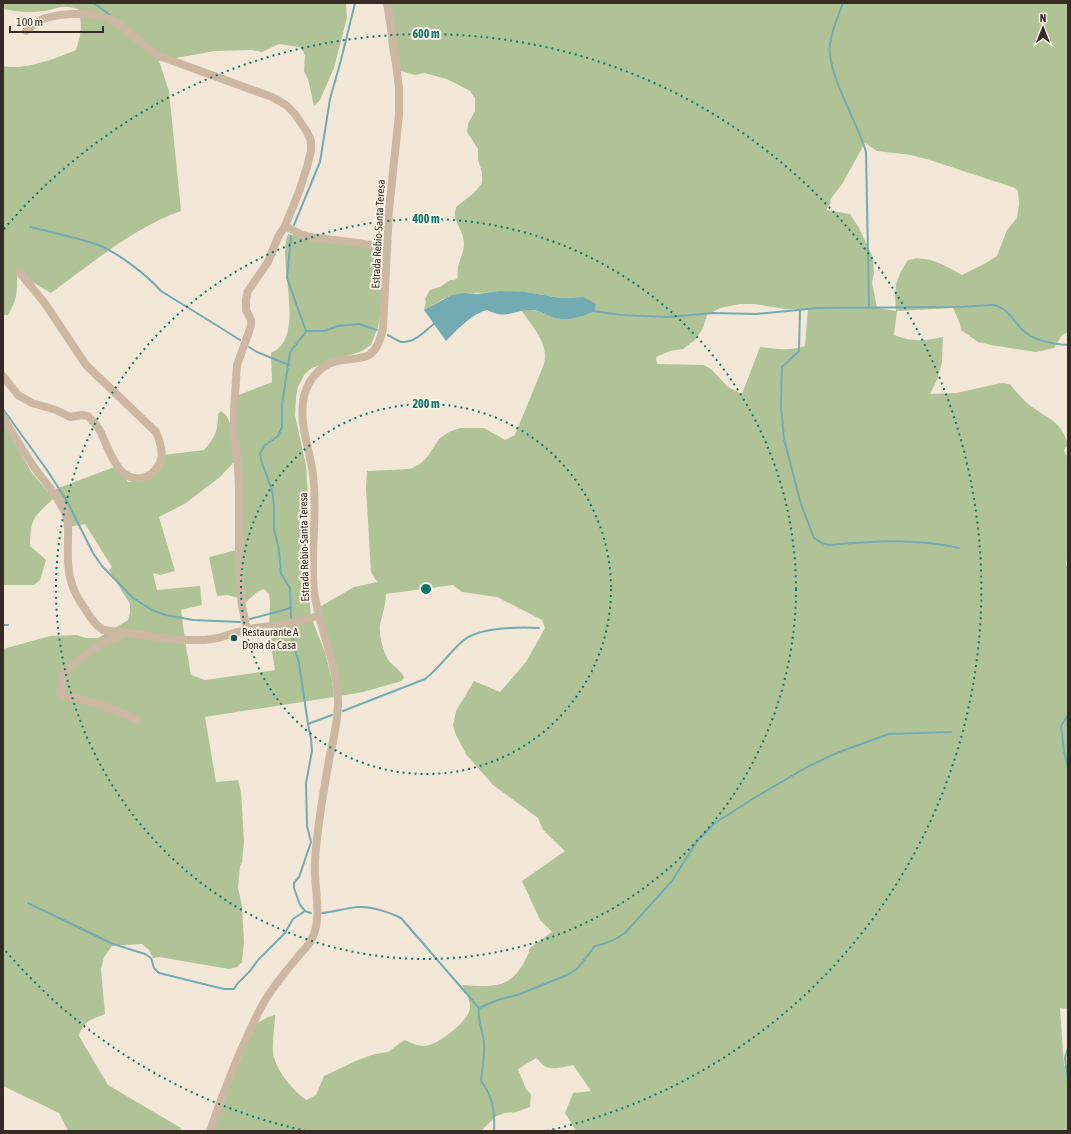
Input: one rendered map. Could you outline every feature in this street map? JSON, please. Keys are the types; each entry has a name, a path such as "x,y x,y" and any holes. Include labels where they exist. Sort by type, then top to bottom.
{"street":[{"name":"Estrada Rebio-Santa Teresa","path":"210,1131 239,1053 262,1005 277,983 312,940 316,928 317,906 314,863 322,797 338,717 338,706 336,679 332,657 318,616 314,589 314,484 311,461 302,419 304,396 312,377 329,363 369,355 378,345 384,328 388,210 399,114 398,82 387,3"},
{"path":"26,31 35,23 45,18 59,15 71,14 105,17 120,25 149,50 162,57 272,97 286,105 302,123 312,145 299,192 285,226 278,238 268,262 248,291 245,305 251,326 236,372 234,433 239,475 239,567 242,606 247,629"},
{"path":"285,226 302,235 311,237 387,247"},
{"path":"3,376 18,395 32,403 56,410 70,417 82,415 88,416 100,430 117,466 125,474 137,478 144,477 154,472 159,464 161,459 161,447 156,432 86,364 44,302 19,272"},
{"path":"3,417 30,462 57,499 66,515 68,525 69,573 72,586 77,598 99,627 103,630 181,640 199,640 218,638 247,629 288,624 318,616"},
{"path":"128,634 111,638 75,661 62,677 60,692 63,696 105,706 138,720"}],"green space":[{"path":"3,3 346,3 347,18 334,68 320,100 314,106 308,79 304,71 305,56 299,47 279,44 262,52 251,50 215,51 159,61 169,91 181,211 146,227 113,247 51,293 17,273 17,290 15,299 8,315 3,315 3,66 20,67 40,63 76,50 81,25 78,9 61,7 39,12 29,12 3,9"},
{"path":"385,3 1068,3 1068,332 1062,335 1054,348 1036,352 991,345 978,342 961,330 953,308 897,311 894,335 907,339 918,340 943,337 942,362 937,380 930,394 956,393 1002,383 1010,384 1029,405 1058,425 1062,430 1068,444 1064,450 1068,459 1068,554 1066,564 1068,569 1068,1009 1060,1008 1064,1066 1068,1067 1068,1131 576,1131 565,1113 573,1093 591,1091 573,1065 550,1068 543,1065 536,1058 518,1069 526,1089 531,1094 530,1107 516,1112 504,1113 495,1117 481,1131 211,1131 252,1026 268,1017 275,1015 273,1054 276,1064 287,1081 306,1100 316,1095 324,1076 358,1060 375,1054 388,1052 404,1040 416,1045 430,1045 452,1032 464,1019 470,1008 468,996 462,985 492,986 506,982 520,969 530,948 552,932 540,920 522,881 565,851 543,830 538,818 493,785 466,754 456,735 453,725 456,711 474,681 500,692 526,662 545,628 542,620 497,597 462,592 453,585 386,594 385,606 380,625 381,640 388,659 404,677 402,681 363,692 340,696 316,609 354,587 377,582 371,572 366,489 367,471 410,469 420,464 427,457 440,438 449,432 460,428 484,428 505,440 515,435 544,364 545,356 539,336 522,311 538,311 563,319 579,317 594,312 583,297 561,298 526,292 465,293 443,299 424,310 426,302 425,299 430,290 440,287 450,280 455,280 458,277 457,273 464,244 463,236 455,217 456,207 475,192 482,183 482,172 478,160 478,149 467,132 468,124 475,111 475,98 470,91 447,79 424,73 415,75 393,69 389,47","holes":["865,143 877,151 911,155 930,160 1015,188 1018,191 1019,204 1017,218 1007,230 997,256 962,275 943,265 929,260 908,260 900,273 896,284 896,311 877,308 872,282 874,273 873,258 859,228 850,214 826,210 831,202 830,200 842,184","740,304 754,304 785,309 808,309 805,346 788,349 760,347 742,394 728,387 711,369 704,365 657,364 656,357 670,351 683,349 695,340 703,328 707,315 720,308"]},
{"path":"288,234 320,241 382,248 381,312 378,327 371,345 362,351 312,368 304,375 298,387 296,397 295,415 306,466 308,494 309,597 311,617 325,652 332,680 334,697 205,717 216,782 238,780 241,792 244,842 238,888 242,906 244,942 242,962 237,967 229,969 159,957 153,958 149,950 142,944 112,946 104,957 101,969 105,1014 89,1021 83,1027 79,1036 108,1085 181,1128 180,1131 68,1131 59,1113 3,1086 3,649 50,636 77,635 86,638 98,638 128,620 130,604 109,570 112,567 85,524 69,527 53,499 34,519 31,529 30,546 46,560 40,580 34,585 3,585 3,423 32,473 48,492 117,466 128,482 141,481 163,455 204,450 211,442 215,434 218,414 221,411 226,415 230,423 234,397 272,382 271,353 282,344 288,332 289,298 285,263 285,247","holes":["234,462 237,550 209,557 217,596 227,595 239,598 242,602 246,602 257,592 264,589 269,594 269,633 275,670 205,680 191,675 181,610 202,605 200,586 157,590 153,573 160,575 175,571 159,517 186,503 220,477"]}],"water":[{"path":"500,291 526,292 561,298 583,297 596,304 594,312 568,319 552,317 535,310 500,314 487,310 475,315 446,341 424,310 452,295"}],"waterway":[{"path":"94,3 110,15"},
{"path":"294,225 320,162 330,99 355,3"},
{"path":"843,3 832,34 830,56 838,83 866,152 869,307"},
{"path":"30,227 80,239 96,244 113,252 131,264 161,291 240,340"},
{"path":"291,236 287,278 306,331 290,353 282,404 282,427 278,436 264,446 260,454 272,490 274,529 279,550 281,574 290,588 291,618"},
{"path":"593,311 621,315 668,317 713,313 756,314 818,308 956,307 993,305 999,306 1007,312 1026,333 1035,339 1068,345"},
{"path":"800,310 799,351 782,367 781,405 784,439 801,504 814,538 822,543 830,545 895,541 927,543 959,548"},
{"path":"388,335 396,340 407,342 420,336 435,323"},
{"path":"306,331 324,331 338,326 359,324 377,330"},
{"path":"249,347 257,352 289,365"},
{"path":"3,409 47,470 67,501 93,553 102,566 133,598 152,610 166,615 193,620 240,622"},
{"path":"250,619 291,608"},
{"path":"3,625 8,625"},
{"path":"343,711 425,679 459,644 480,632 500,629 539,628"},
{"path":"292,629 293,644 299,663 312,751 306,783 307,826 311,842 299,877 294,883 294,888 300,905 305,911 311,913"},
{"path":"308,724 332,715"},
{"path":"1068,715 1061,726 1064,751 1068,767"},
{"path":"479,1008 498,1000 520,994 567,975 577,969 595,946 618,938 625,933 672,881 697,841 715,823 807,767 839,752 889,734 951,732"},
{"path":"28,903 113,944 145,954 151,958 154,968 159,973 224,989 234,989 258,960 285,933 293,919 305,911"},
{"path":"322,913 369,907 401,918 479,1008 484,1048 481,1081 491,1099 494,1117 494,1131"},
{"path":"1068,1048 1065,1058 1068,1084"}],"place":[{"name":"Restaurante A Dona da Casa","path":"234,638"}]}
